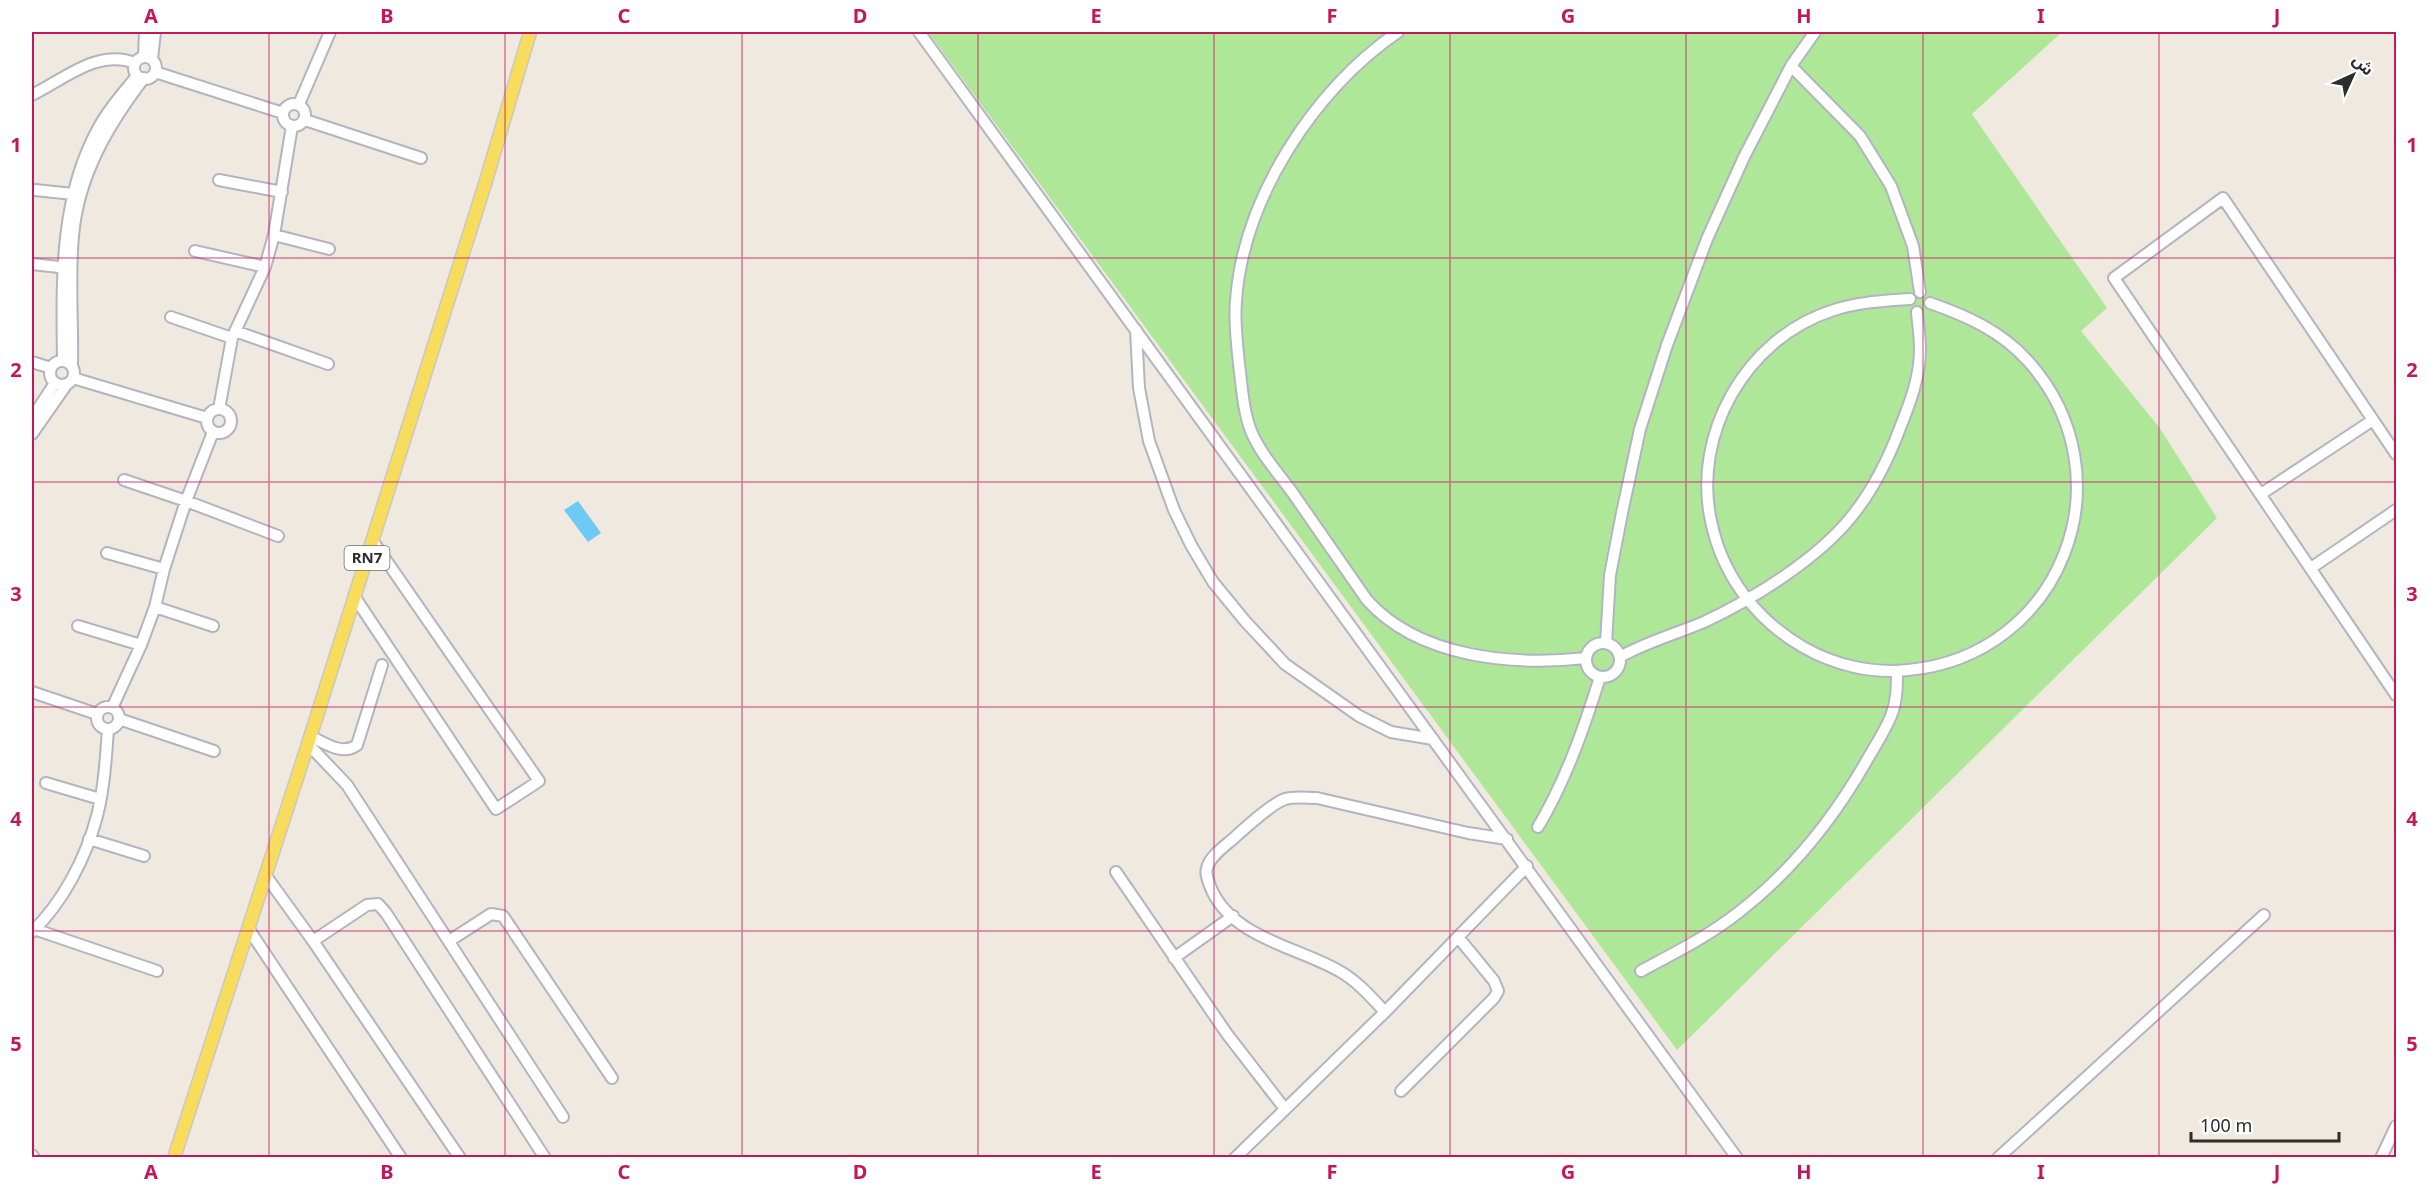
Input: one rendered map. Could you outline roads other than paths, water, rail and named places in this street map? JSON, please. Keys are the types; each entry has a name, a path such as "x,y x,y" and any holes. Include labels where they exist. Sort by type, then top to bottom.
{"main road":[{"name":"RN7","path":"174,1158 309,740 530,32"}],"street":[{"path":"143,60 145,32"},
{"path":"32,95 89,64 111,58 143,60 155,66 155,72 150,77 141,77 134,71 143,60 155,32"},
{"path":"299,104 330,32"},
{"path":"919,32 1737,1158"},
{"path":"1398,32 1374,48 1344,75 1319,104 1272,181 1247,237 1236,298 1235,320 1243,399 1248,422 1263,451 1367,600 1396,627 1461,652 1555,662 1586,658"},
{"path":"1606,644 1610,575 1640,429 1667,345 1707,239 1744,157 1791,66 1815,32"},
{"path":"1791,66 1860,136 1891,186 1913,246 1920,292 1928,297 1930,303 1926,311 1917,312 1912,309 1910,299"},
{"path":"155,72 283,113"},
{"path":"32,434 65,382 67,268 73,194 99,127 141,77"},
{"path":"67,268 79,200 93,159 141,77"},
{"path":"291,104 299,104 305,110 304,120 298,126 292,126 286,122 283,113 291,104"},
{"path":"304,120 421,158"},
{"path":"219,409 233,335 265,267 274,235 292,126"},
{"path":"219,180 282,192"},
{"path":"35,190 73,194"},
{"path":"2397,454 2223,198 2114,278 2397,695"},
{"path":"274,235 329,249"},
{"path":"195,251 265,267"},
{"path":"32,264 67,268"},
{"path":"1920,292 1914,294 1910,299 1858,304 1829,311 1803,323 1778,339 1757,358 1739,381 1724,406 1714,434 1708,462 1710,520 1718,548 1730,575 1746,599 1766,621 1788,639 1813,653 1868,670 1923,669 1949,663 1974,653 2018,623 2052,582 2066,549 2076,506 2078,480 2072,444 2057,403 2044,380 2014,347 1985,326 1930,303"},
{"path":"1620,657 1703,622 1776,581 1828,540 1851,518 1868,495 1888,459 1911,400 1920,349 1917,312"},
{"path":"171,317 328,364"},
{"path":"1136,329 1139,388 1149,441 1174,510 1213,582 1285,664 1359,716 1391,732 1433,739"},
{"path":"32,362 51,368"},
{"path":"67,363 56,363 51,368 51,376 65,382 207,418"},
{"path":"32,418 65,382"},
{"path":"219,409 229,415 231,423 225,432 213,432 208,426 207,418 211,411 219,409"},
{"path":"2261,494 2373,420"},
{"path":"112,708 141,645 155,607 164,569 186,501 213,432"},
{"path":"124,480 278,536"},
{"path":"2311,568 2397,510"},
{"path":"354,596 496,809 539,781 372,540"},
{"path":"107,553 164,569"},
{"path":"155,607 213,626"},
{"path":"78,626 141,645"},
{"path":"1606,644 1615,648 1620,657 1617,670 1609,676 1600,677 1588,668 1586,658 1593,647 1606,644"},
{"path":"309,740 341,750 349,750 357,745 382,665"},
{"path":"1641,971 1699,939 1738,913 1806,849 1848,793 1891,716 1897,694 1897,671"},
{"path":"1538,827 1549,809 1584,728 1600,677"},
{"path":"32,692 97,714"},
{"path":"112,708 118,713 119,719 114,727 108,729 99,726 97,714 101,709 112,708"},
{"path":"119,719 214,751"},
{"path":"108,729 100,799 82,859 63,892 33,931 157,971"},
{"path":"309,740 347,785 563,1117"},
{"path":"46,783 100,799"},
{"path":"1385,1012 1359,985 1341,972 1268,939 1233,916 1211,889 1206,874 1209,863 1235,836 1284,799 1317,798 1468,834 1507,839"},
{"path":"89,839 144,856"},
{"path":"1235,1158 1385,1012 1527,866"},
{"path":"1116,872 1227,1034 1285,1109"},
{"path":"266,876 313,941 460,1158"},
{"path":"313,941 367,905 378,904 545,1158"},
{"path":"449,941 491,914 503,916 612,1078"},
{"path":"1998,1158 2264,915"},
{"path":"1174,958 1233,916"},
{"path":"248,928 401,1158"},
{"path":"1401,1091 1494,998 1498,991 1494,981 1458,937"},
{"path":"2381,1158 2397,1126"}],"water":[{"path":"578,501 601,533 588,542 564,510"}]}
